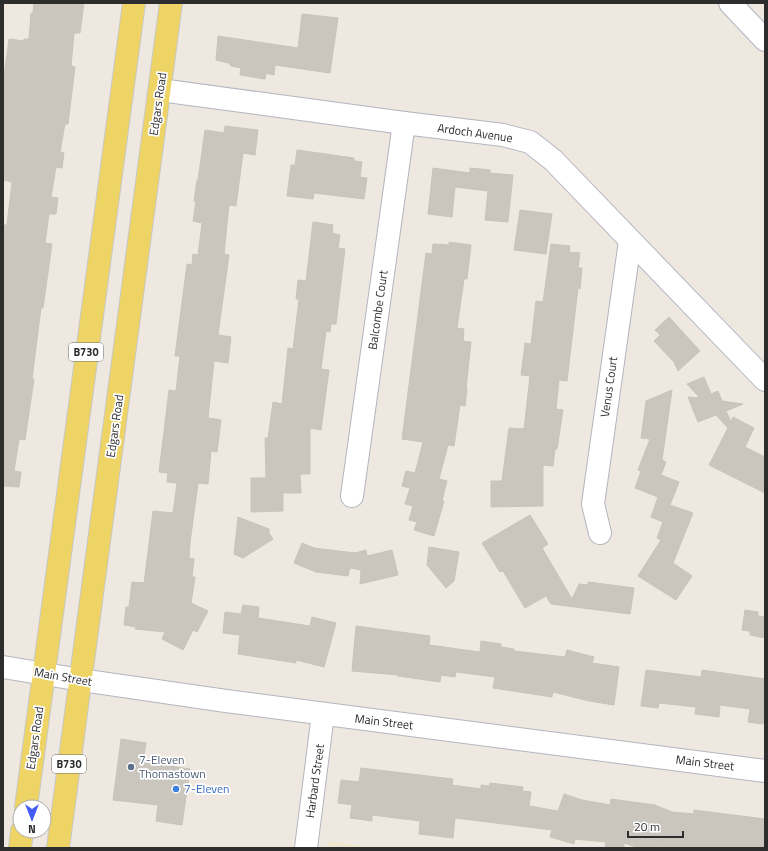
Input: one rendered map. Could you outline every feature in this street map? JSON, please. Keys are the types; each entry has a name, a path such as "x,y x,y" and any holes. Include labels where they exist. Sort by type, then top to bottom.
{"main road":[{"name":"Edgars Road","path":"27,799 134,3"},
{"name":"Edgars Road","path":"58,848 172,3"}],"street":[{"path":"730,3 765,40"},
{"name":"Ardoch Avenue","path":"160,90 503,135 530,142 553,160 765,380"},
{"name":"Balcombe Court","path":"352,496 404,123"},
{"name":"Venus Court","path":"600,533 593,504 630,241"},
{"name":"Main Street","path":"3,667 81,680 323,714 765,771"},
{"name":"Harbard Street","path":"306,848 323,714"}],"shaded area":[{"path":"328,841 377,848 327,848"}],"building":[{"path":"34,3 84,3 80,33 74,33 71,66 75,67 68,124 65,124 60,152 64,153 62,168 56,167 51,197 58,198 56,214 49,214 45,243 52,244 43,308 41,308 32,379 34,379 25,440 19,439 14,471 21,472 19,487 3,486 3,225 7,225 12,182 3,180 3,84 9,39 24,41 24,39 29,39 31,13 33,13"},
{"path":"302,14 338,18 330,73 275,65 274,75 266,73 265,79 240,75 241,68 216,60 218,36 298,48"},
{"path":"225,126 258,130 255,155 243,153 236,206 229,205 224,254 229,255 218,335 231,337 228,363 214,361 208,418 221,420 217,452 211,451 208,484 198,483 190,543 189,558 194,559 192,577 195,577 191,603 208,611 197,632 193,630 183,650 162,639 165,632 135,629 136,627 124,625 126,607 129,607 132,582 144,583 153,511 173,513 177,483 167,482 168,473 159,472 169,390 176,391 180,356 175,356 187,264 192,265 193,254 198,255 202,223 193,221 196,201 194,201 205,130 224,133"},
{"path":"297,150 354,158 354,161 362,162 360,177 367,178 364,199 314,193 313,199 287,196 291,165 295,165"},
{"path":"433,168 470,173 470,168 490,170 490,173 513,175 508,222 485,220 488,191 455,187 452,217 428,214"},
{"path":"520,210 552,214 546,254 514,250"},
{"path":"313,222 333,225 332,233 340,235 338,248 345,249 336,324 331,324 330,332 326,331 321,369 329,370 321,430 310,428 310,474 300,474 301,493 283,493 283,511 251,512 251,478 266,478 265,438 268,438 273,402 282,404 288,348 293,349 299,299 296,299 298,280 306,281"},
{"path":"449,242 471,245 467,279 464,279 457,328 464,329 463,341 471,342 465,406 460,405 454,446 448,445 439,479 447,481 442,501 444,501 434,536 414,530 417,522 409,520 413,506 405,504 410,488 402,486 406,471 415,473 423,442 402,439 426,253 432,254 433,244 449,245"},
{"path":"551,244 570,246 569,252 580,253 578,268 582,268 580,289 578,288 567,381 559,380 556,409 563,410 557,449 555,449 553,466 543,465 543,506 491,507 491,481 502,481 509,428 524,429 530,376 521,375 525,343 531,344 536,301 543,302"},
{"path":"669,317 700,351 678,371 674,362 654,341 660,335 655,330"},
{"path":"704,377 711,394 718,391 722,401 743,404 726,411 731,422 733,417 754,428 745,447 765,457 765,493 709,465 728,428 716,415 698,422 688,397 700,398 687,384"},
{"path":"672,390 662,460 666,462 661,475 679,482 670,505 693,513 673,563 692,576 676,600 638,576 661,540 657,538 663,522 651,517 658,497 635,488 641,471 638,470 650,439 641,438 646,401"},
{"path":"530,515 548,544 542,548 572,599 579,584 588,585 588,582 634,588 630,614 551,604 546,596 525,608 503,571 500,572 482,543"},
{"path":"238,517 269,529 269,533 273,539 243,558 234,554"},
{"path":"302,543 314,548 355,553 366,550 367,556 392,550 398,575 360,584 361,570 350,568 348,576 316,572 294,563"},
{"path":"429,547 459,552 454,581 446,588 427,565"},
{"path":"243,605 259,607 258,618 310,626 312,617 336,623 324,667 296,660 296,663 238,654 240,635 223,633 225,612 241,614"},
{"path":"745,610 758,612 758,616 765,617 765,638 750,635 750,631 742,630"},
{"path":"356,626 430,636 429,645 480,652 481,641 501,644 501,647 514,649 514,651 565,657 567,650 594,657 592,663 619,667 614,705 589,701 553,692 552,697 493,688 495,677 456,672 455,677 441,675 440,682 398,675 352,671"},
{"path":"646,670 701,677 702,670 765,679 765,711 763,724 748,722 750,709 720,705 719,717 695,714 696,707 659,703 658,708 641,706"},
{"path":"121,739 146,743 143,762 190,769 182,825 156,821 158,805 113,800"},
{"path":"361,768 453,779 452,785 481,789 481,785 489,786 490,783 523,787 522,791 531,792 529,806 558,811 564,794 582,800 610,805 611,799 655,805 672,812 694,814 694,810 765,819 765,848 676,848 660,846 659,848 639,848 624,843 624,848 605,848 606,842 575,839 574,844 550,837 552,830 455,818 453,838 419,834 420,821 372,815 372,821 350,818 352,805 338,803 341,780 359,782"}],"place":[{"name":"7-Eleven Thomastown","path":"131,767"},
{"name":"7-Eleven","path":"176,789"}]}
